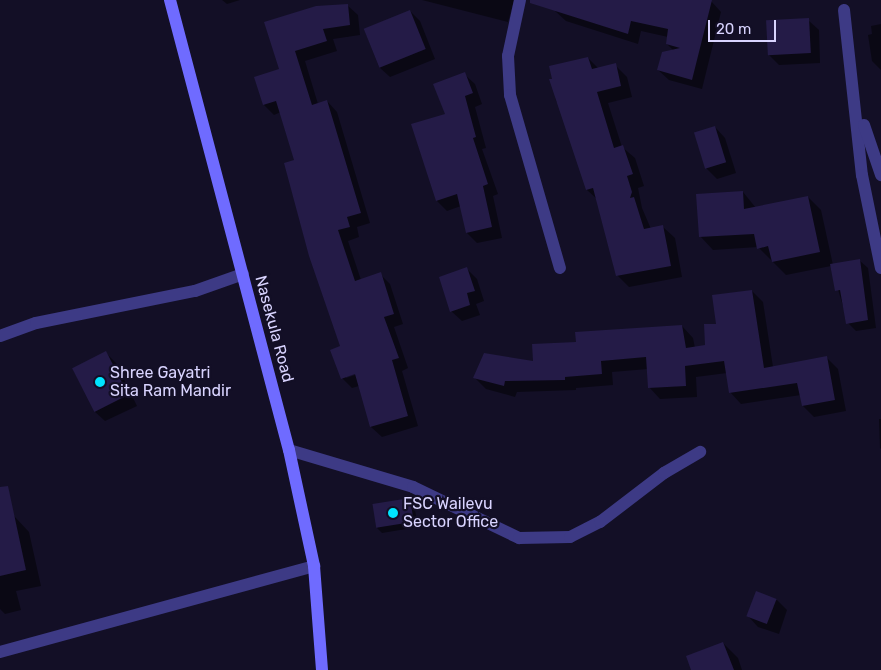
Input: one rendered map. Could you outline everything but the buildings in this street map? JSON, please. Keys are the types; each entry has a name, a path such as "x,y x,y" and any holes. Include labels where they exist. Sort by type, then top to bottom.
{"main road":[{"name":"Nasekula Road","path":"170,0 289,450 314,566 322,670"}],"street":[{"path":"520,0 508,56 510,95 560,268"},
{"path":"842,5 867,142 881,175"},
{"path":"842,5 862,175 881,268"},
{"path":"0,336 36,323 195,291 244,274"},
{"path":"289,450 413,487 519,538 570,537 600,522 664,473 700,452"},
{"path":"0,652 314,566"}],"place":[{"name":"Shree Gayatri Sita Ram Mandir","path":"100,382"},
{"name":"FSC Wailevu Sector Office","path":"393,513"}]}
